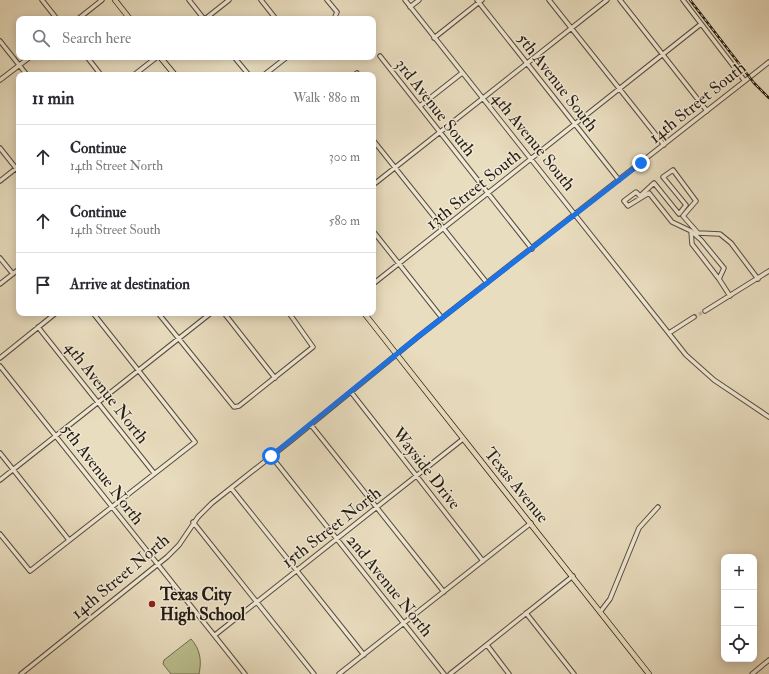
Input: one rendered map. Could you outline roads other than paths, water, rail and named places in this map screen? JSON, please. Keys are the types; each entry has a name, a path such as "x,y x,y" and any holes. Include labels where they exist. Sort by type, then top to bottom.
{"main road":[{"path":"115,0 128,16"},
{"path":"162,60 172,72"},
{"name":"Texas Avenue","path":"366,316 649,674"}],"street":[{"path":"42,0 55,16"},
{"path":"82,16 102,0"},
{"path":"189,0 202,16"},
{"path":"209,16 229,0"},
{"path":"261,0 274,16"},
{"path":"327,0 337,12 335,16"},
{"name":"4th Avenue South","path":"405,0 576,214 686,355 714,380 769,417"},
{"path":"410,7 419,0"},
{"path":"549,0 664,145"},
{"path":"376,182 607,0"},
{"path":"620,0 707,111"},
{"path":"683,0 744,80"},
{"path":"434,38 479,1"},
{"name":"5th Avenue South","path":"479,1 619,180"},
{"name":"13th Street South","path":"376,282 701,24"},
{"path":"0,41 25,72"},
{"name":"3rd Avenue South","path":"380,56 532,249"},
{"path":"0,80 26,60"},
{"path":"89,60 99,72"},
{"path":"138,72 153,60"},
{"path":"236,60 246,72"},
{"path":"268,72 283,60"},
{"name":"14th Street South","path":"396,354 532,249 744,80 769,62"},
{"path":"420,106 462,73"},
{"path":"376,144 487,283"},
{"path":"0,148 16,165"},
{"path":"0,181 16,169"},
{"path":"719,278 724,268 701,240 691,231 672,222 649,194 628,206 624,201 636,192 640,196 654,183 679,214 686,205 663,176 673,170 696,200 683,216 689,224 698,233 720,234 731,243 758,279"},
{"path":"691,231 692,244 719,278 730,296"},
{"path":"376,235 442,318"},
{"path":"0,258 13,274"},
{"path":"705,310 769,271"},
{"path":"0,284 16,272"},
{"path":"0,358 52,316"},
{"path":"0,534 30,571 195,442 95,316"},
{"path":"160,316 233,406 239,406 275,378 312,346 291,316"},
{"path":"0,480 207,316"},
{"path":"226,316 275,378"},
{"path":"669,332 694,317"},
{"name":"4th Avenue North","path":"38,327 154,473"},
{"name":"14th Street North","path":"21,674 158,564 179,545 194,522 212,503 311,425 396,354"},
{"name":"5th Avenue North","path":"0,366 245,674"},
{"name":"Wayside Drive","path":"351,392 483,561"},
{"path":"311,425 444,592"},
{"name":"15th Street North","path":"215,636 463,439"},
{"path":"0,453 70,540"},
{"name":"2nd Avenue North","path":"271,456 444,674"},
{"path":"231,488 364,655"},
{"path":"600,612 610,599 639,528 658,508"},
{"path":"194,522 314,674"},
{"path":"339,674 531,524"},
{"path":"450,674 572,576"},
{"path":"526,613 574,674"},
{"path":"487,645 509,674"},
{"path":"752,674 769,660"}],"tunnel":[{"path":"694,317 705,311"}],"railway":[{"path":"690,0 754,83 769,98"}],"place":[{"name":"Texas City High School","path":"152,604"}]}
